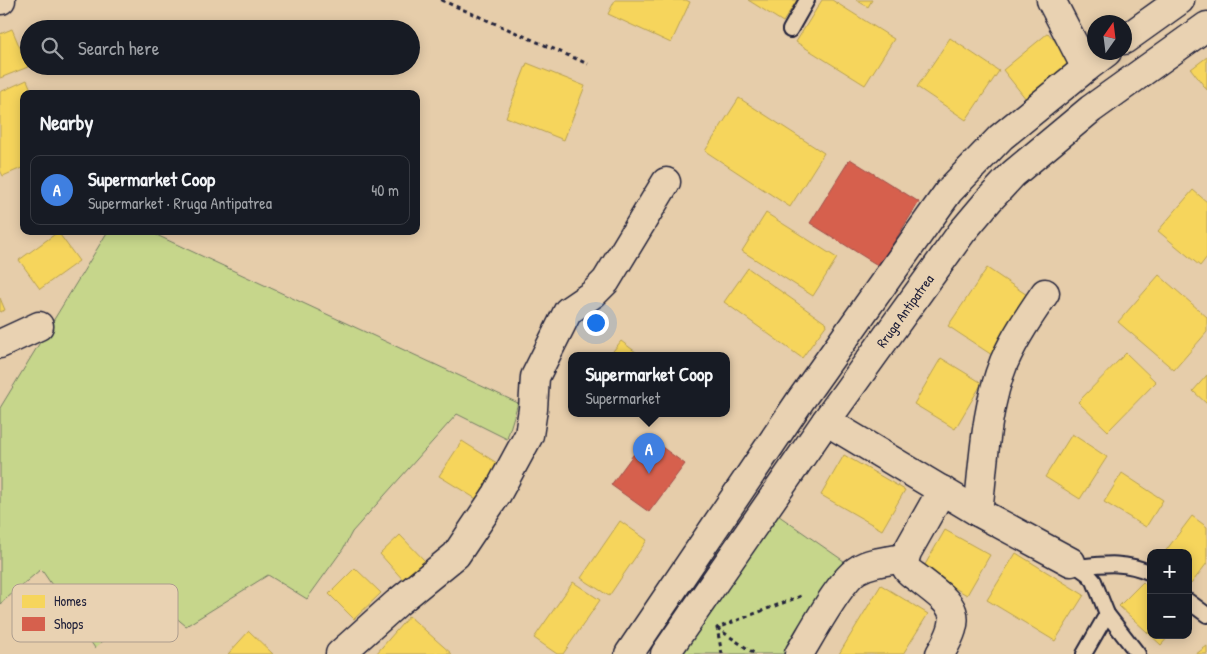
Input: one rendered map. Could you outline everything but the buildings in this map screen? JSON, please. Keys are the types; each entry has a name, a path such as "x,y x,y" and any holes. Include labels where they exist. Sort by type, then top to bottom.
{"main road":[{"path":"1051,0 1087,48"},
{"path":"1132,34 1180,0"},
{"name":"Rruga Antipatrea","path":"666,654 826,421 962,232 1013,174 1091,109 1207,26"},
{"path":"629,654 800,401 949,191 1001,137 1096,60"},
{"path":"340,654 397,603 456,555 497,494 528,435 533,409 535,377 568,311 593,294 606,280 666,182"},
{"path":"978,512 988,417 998,381 1012,345 1045,293"},
{"path":"0,344 39,326"},
{"path":"826,421 978,512 1074,564"},
{"path":"940,654 950,638 955,624 953,611 946,600 908,572 905,567 904,558 942,490"},
{"path":"799,654 845,580 856,570 869,564 904,558"}],"lane":[{"path":"790,30 807,0"},
{"path":"1074,564 1135,566 1147,571"},
{"path":"1074,564 1094,580 1108,614 1138,654"},
{"path":"1084,654 1108,614"}],"path":[{"path":"442,0 588,64"},
{"path":"717,628 845,580"},
{"path":"694,612 755,654"},
{"path":"717,628 722,654"}],"green space":[{"path":"106,235 157,235 518,403 507,439 457,414 352,532 343,549 307,599 268,575 186,626 178,619 178,584 51,584 41,569 23,584 12,584 12,594 0,604 0,408"},
{"path":"772,511 851,566 795,654 679,654"},
{"path":"91,642 101,642 95,648"}],"place":[{"name":"Supermarket Coop","path":"649,474"}]}
